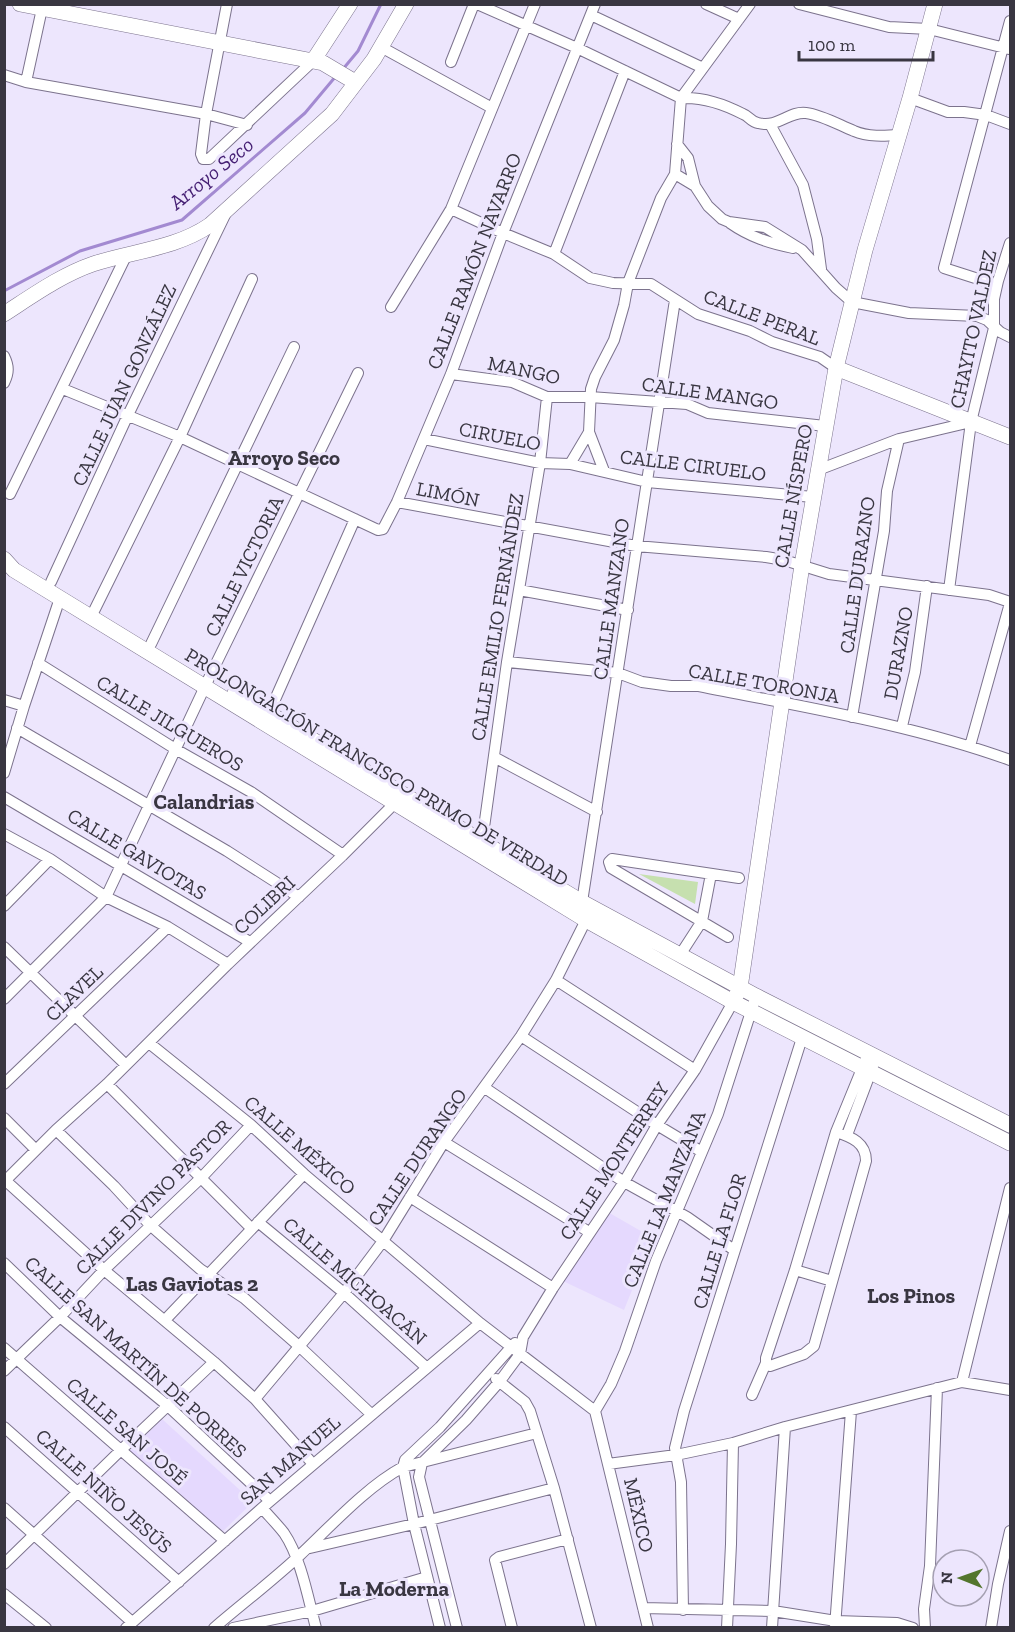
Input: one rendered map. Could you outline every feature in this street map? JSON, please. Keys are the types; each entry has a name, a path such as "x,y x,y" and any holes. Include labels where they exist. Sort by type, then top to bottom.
{"main road":[{"path":"20,4 318,62 352,80"},
{"path":"318,62 350,4"},
{"path":"4,314 77,270 171,244 192,236 210,225 332,114 352,80 381,47 405,4"},
{"name":"CALLE NÍSPERO","path":"733,1002 740,988 802,565 836,368 852,302 935,4"},
{"path":"836,368 1011,437"},
{"name":"PROLONGACIÓN FRANCISCO PRIMO DE VERDAD","path":"4,557 19,562 93,613 399,800 482,842 582,902 740,988 753,1004"},
{"name":"PROLONGACIÓN FRANCISCO PRIMO DE VERDAD","path":"4,557 14,570 60,598 151,644 207,682 269,713 586,920 733,1002 753,1004"},
{"path":"753,1004 802,1038 869,1063 1011,1125"},
{"path":"753,1004 869,1063 1011,1143"}],"street":[{"path":"226,4 206,114 201,154 203,159 209,159 318,62"},
{"path":"451,62 476,4 577,48 681,99 696,97 744,114 754,123 781,122 796,114 808,113 856,132 879,136 899,135"},
{"path":"391,306 451,209 535,4"},
{"path":"604,471 589,432 590,397 595,377 614,339 628,283 661,198 675,174 681,99 750,4"},
{"path":"799,4 889,27 929,29 1007,48"},
{"path":"710,5 739,19"},
{"path":"26,82 42,7"},
{"path":"593,10 703,68"},
{"name":"CALLE RAMÓN NAVARRO","path":"355,519 378,530 383,529 397,502 451,374 503,233 593,10"},
{"path":"997,285 944,268 1007,48 1011,21"},
{"path":"381,47 492,108"},
{"path":"554,254 626,71"},
{"path":"4,75 26,82 206,114 247,125"},
{"path":"910,98 948,112 986,115 1011,123"},
{"path":"770,124 803,185 817,239 821,269"},
{"path":"678,144 688,158 695,186 708,206 722,219 765,227 802,250 836,288 852,302 909,313 976,316 987,320 994,328 1011,337"},
{"path":"675,174 695,186"},
{"name":"CALLE JUAN GONZÁLEZ","path":"51,582 230,205"},
{"name":"CALLE PERAL","path":"451,209 554,254 590,279 613,283 651,284 698,314 750,331 771,342 820,357 836,368"},
{"name":"CHAYITO VALDEZ","path":"949,590 971,422 994,328 994,299 997,285 1011,243"},
{"path":"10,494 126,256"},
{"path":"93,613 180,437 252,279"},
{"name":"CALLE MANZANO","path":"582,902 675,300"},
{"path":"151,644 294,347"},
{"path":"4,356 8,364 8,372 4,383"},
{"name":"CALLE VICTORIA","path":"4,999 106,897 207,682 358,374"},
{"name":"MANGO","path":"451,374 512,382 547,396 590,397"},
{"path":"63,389 180,437 355,519 269,713"},
{"name":"CALLE EMILIO FERNÁNDEZ","path":"482,842 507,662 540,463 547,396"},
{"name":"CALLE MANGO","path":"590,397 687,404 708,413 825,426"},
{"path":"818,470 899,439 971,422"},
{"path":"570,464 589,432"},
{"name":"CIRUELO","path":"424,439 540,463 570,464"},
{"name":"CALLE DURAZNO","path":"852,717 884,531 887,491 899,439"},
{"name":"CALLE CIRUELO","path":"570,464 646,482 813,497"},
{"name":"LIMÓN","path":"397,502 636,546 766,557 829,574 989,595 1011,602"},
{"name":"DURAZNO","path":"902,726 915,672 927,586"},
{"path":"519,590 628,610"},
{"path":"4,773 60,598"},
{"path":"970,746 1011,602"},
{"name":"CALLE TORONJA","path":"507,662 618,674 642,682 670,686 699,686 782,702 902,726 1011,760"},
{"name":"CALLE JILGUEROS","path":"38,663 177,750 251,792 343,855"},
{"path":"4,700 24,706"},
{"path":"17,728 148,806 228,850 299,897"},
{"path":"495,757 597,812"},
{"name":"CALLE GAVIOTAS","path":"4,796 250,942"},
{"name":"COLIBRI","path":"5,1182 56,1130 107,1084 250,942 399,800"},
{"path":"4,834 50,859 106,897 168,927 228,964"},
{"path":"4,906 50,859"},
{"path":"728,936 611,868 609,862 612,859 739,878"},
{"path":"680,955 702,921 711,874"},
{"name":"CALLE DURANGO","path":"255,1399 344,1293 383,1241 444,1143 521,1036 556,980 586,920"},
{"name":"CLAVEL","path":"4,1084 168,927"},
{"path":"4,947 126,1065"},
{"path":"556,980 695,1070"},
{"name":"CALLE MONTERREY","path":"520,1353 523,1337 589,1232 624,1182 657,1125 695,1070 733,1002"},
{"name":"CALLE LA MANZANA","path":"595,1411 625,1351 656,1262 718,1114 753,1004"},
{"path":"521,1036 702,1152"},
{"name":"CALLE LA FLOR","path":"683,1610 681,1482 675,1448 684,1411 802,1038"},
{"name":"CALLE MÉXICO","path":"149,1043 251,1125 304,1174 480,1323 595,1411"},
{"path":"752,1395 766,1363 841,1134 869,1063"},
{"name":"CALLE MICHOACÁN","path":"107,1084 202,1177 255,1225 344,1293 427,1368"},
{"path":"485,1088 624,1182 687,1217 734,1250"},
{"path":"4,1118 36,1150"},
{"name":"CALLE DIVINO PASTOR","path":"4,1371 60,1317 104,1270 202,1177 251,1125"},
{"path":"56,1130 100,1171 150,1225 200,1269 244,1298 371,1414"},
{"path":"766,1363 773,1366 810,1351 814,1346 866,1161 863,1147 841,1134"},
{"path":"444,1143 589,1232"},
{"path":"165,1320 304,1174"},
{"path":"5,1182 255,1399 313,1464"},
{"path":"962,1382 1011,1188"},
{"path":"410,1197 553,1288"},
{"name":"CALLE SAN MARTÍN DE PORRES","path":"4,1263 60,1317 168,1406 266,1505 296,1558 316,1628"},
{"path":"795,1270 832,1281"},
{"name":"SAN MANUEL","path":"129,1625 371,1414 480,1323"},
{"name":"CALLE MONTERREY","path":"510,1345 523,1337"},
{"path":"440,1628 414,1524 404,1467 409,1455 440,1427 488,1374 510,1345"},
{"name":"CALLE SAN JOSÉ","path":"4,1348 225,1541"},
{"path":"456,1627 419,1477 422,1463 466,1420 500,1381 520,1353"},
{"path":"4,1564 214,1362"},
{"path":"488,1374 525,1402 530,1411 554,1488 591,1628"},
{"path":"609,1464 676,1455 733,1443 785,1427 962,1382 1011,1390"},
{"path":"925,1628 924,1609 930,1566 938,1388"},
{"name":"MÉXICO","path":"595,1411 648,1628"},
{"path":"835,1624 851,1411"},
{"name":"CALLE NIÑO JESÚS","path":"4,1427 179,1582"},
{"path":"772,1628 785,1427"},
{"path":"214,1628 296,1558 376,1484 404,1467 537,1433"},
{"path":"727,1628 733,1443"},
{"path":"307,1548 414,1524 554,1488"},
{"path":"4,1508 36,1535 129,1625"},
{"path":"991,1628 998,1584 1011,1531"},
{"path":"512,1628 495,1560 568,1539"},
{"path":"233,1628 312,1611 427,1577"},
{"path":"4,1594 46,1628"},
{"path":"643,1608 773,1611 835,1624 877,1621 897,1623 913,1628"}],"shaded area":[{"path":"606,1211 653,1238 624,1310 563,1281"},
{"path":"162,1419 253,1502 220,1534 128,1453"}],"green space":[{"path":"639,874 698,882 695,904"}],"waterway":[{"name":"Arroyo Seco","path":"343,69 358,51 381,4"},
{"name":"Arroyo Seco","path":"4,291 80,251 182,220 305,113 336,76"}],"district":[{"name":"Arroyo Seco","path":"284,457"},
{"name":"Calandrias","path":"204,801"},
{"name":"Las Gaviotas 2","path":"192,1283"},
{"name":"Los Pinos","path":"911,1295"},
{"name":"La Moderna","path":"394,1588"}]}
